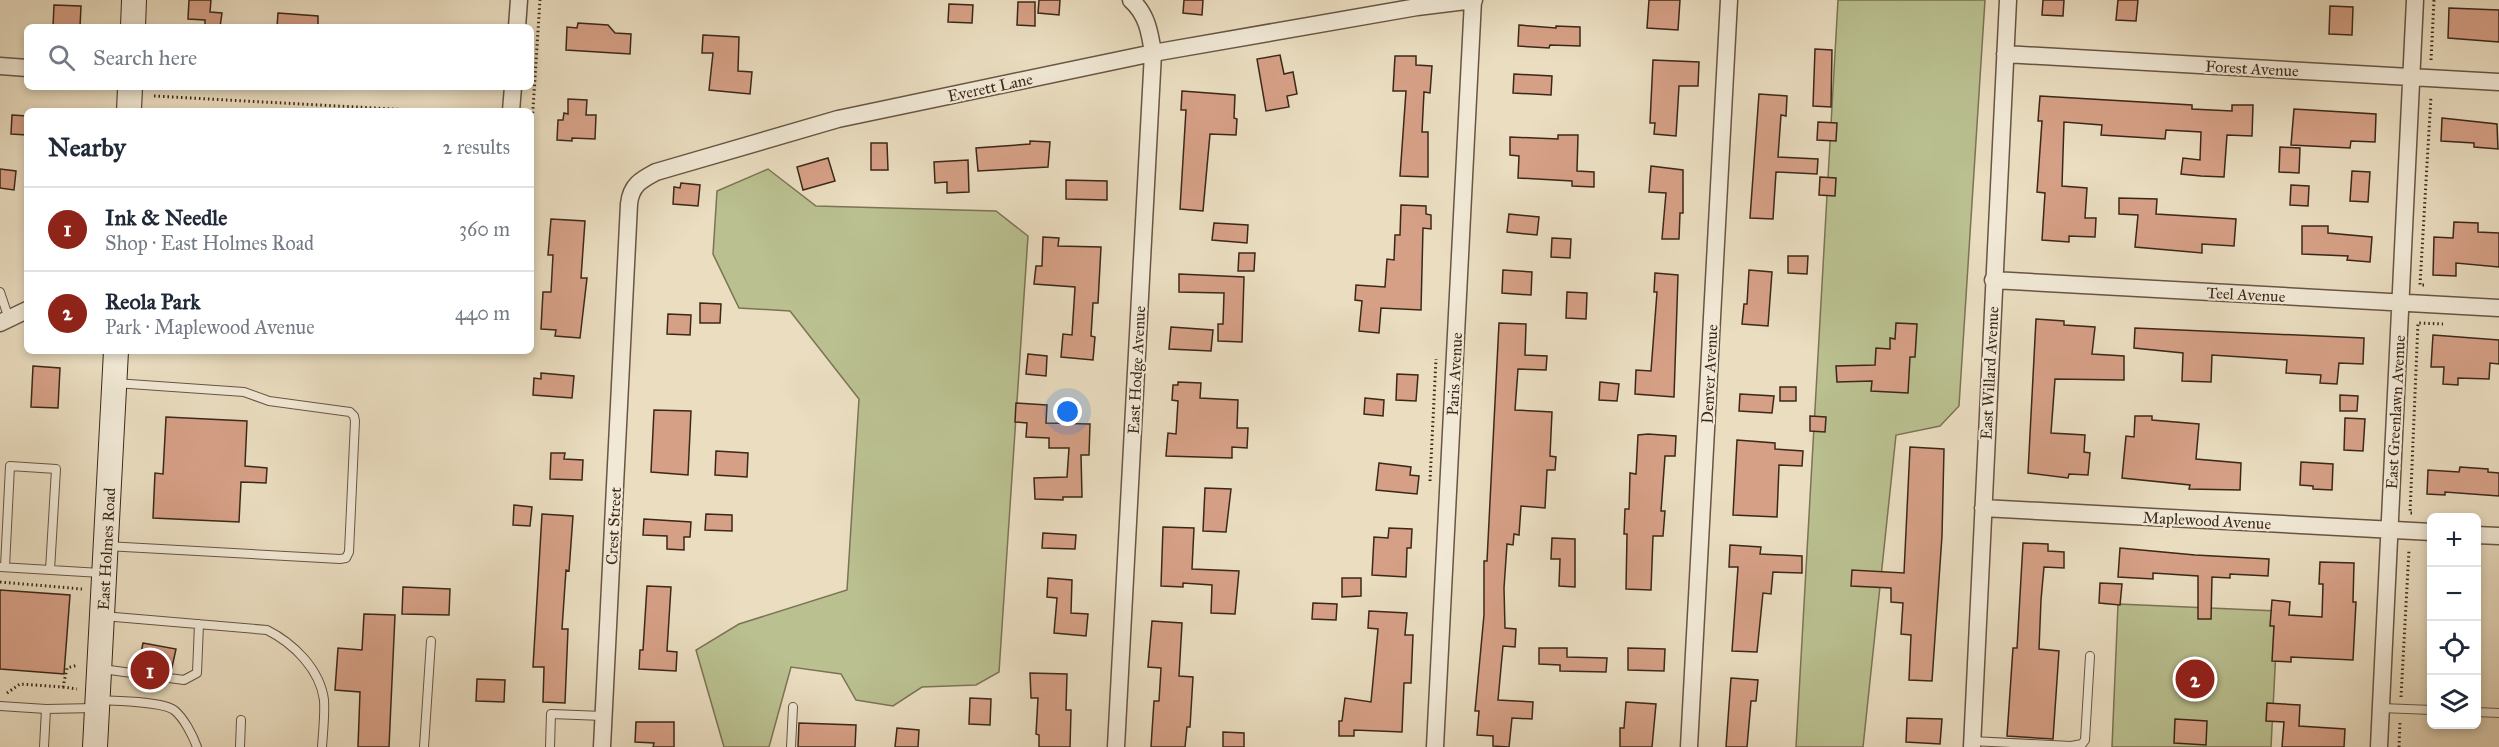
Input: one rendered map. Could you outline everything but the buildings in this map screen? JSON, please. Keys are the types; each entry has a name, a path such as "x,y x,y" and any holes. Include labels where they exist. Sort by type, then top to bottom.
{"street":[{"path":"133,24 134,0"},
{"path":"517,24 519,0"},
{"name":"East Hodge Avenue","path":"1116,747 1153,53 1149,30 1141,9 1131,0"},
{"name":"Everett Lane","path":"624,306 630,195 638,182 656,172 838,119 1153,53 1406,9 1474,0"},
{"name":"Paris Avenue","path":"1435,747 1474,0"},
{"name":"Denver Avenue","path":"1689,747 1730,0"},
{"name":"East Willard Avenue","path":"1972,744 2008,0"},
{"name":"East Greenlawn Avenue","path":"2379,747 2415,0"},
{"name":"Forest Avenue","path":"2005,54 2499,82"},
{"path":"0,66 24,68"},
{"path":"511,108 513,90"},
{"name":"Teel Avenue","path":"1993,280 2499,308"},
{"name":"Crest Street","path":"602,747 624,306"},
{"path":"4,321 24,311"},
{"name":"East Holmes Road","path":"95,747 89,667 102,616 116,354"},
{"name":"Maplewood Avenue","path":"1983,508 2427,532"},
{"path":"2481,535 2499,536"}],"lane":[{"path":"0,292 4,321"},
{"path":"106,546 340,559 346,558 349,552 355,421 350,412 269,401 244,392 115,383"},
{"path":"50,570 56,469 10,466 2,567 50,570 105,573"},
{"path":"102,616 267,630 286,640 311,668 321,689 324,701 322,747"},
{"path":"89,667 184,680 192,678 197,673 199,624"},
{"path":"424,747 431,641"},
{"path":"1972,744 2071,746 2082,744 2085,740 2090,656"},
{"path":"0,706 46,709 91,699 148,703 174,710 193,736 197,747"},
{"path":"791,747 793,707"},
{"path":"2381,708 2427,710"},
{"path":"44,747 46,709"},
{"path":"2481,712 2499,713"},
{"path":"550,747 551,714 603,716"},
{"path":"240,747 241,720"}],"path":[{"path":"533,108 540,0"},
{"path":"2431,60 2434,0"},
{"path":"154,96 374,108"},
{"path":"2432,286 2420,285 2430,96 2442,96"},
{"path":"2421,514 2410,513 2418,322 2453,324"},
{"path":"2399,747 2408,549 2420,550"},
{"path":"0,582 83,589"},
{"path":"63,687 66,668 89,667"},
{"path":"3,697 14,686 20,684 63,687 91,699"}],"green space":[{"path":"1838,0 1985,0 1959,406 1940,426 1896,435 1863,747 1796,747"},
{"path":"768,169 816,206 996,211 1028,236 999,672 976,685 922,687 893,706 856,700 841,674 791,667 769,747 724,747 696,650 739,624 847,590 859,399 790,311 739,308 713,254 717,191"},
{"path":"2118,604 2278,611 2271,747 2112,747"}],"place":[{"name":"Ink & Needle","path":"150,670"},
{"name":"Reola Park","path":"2195,679"}]}
